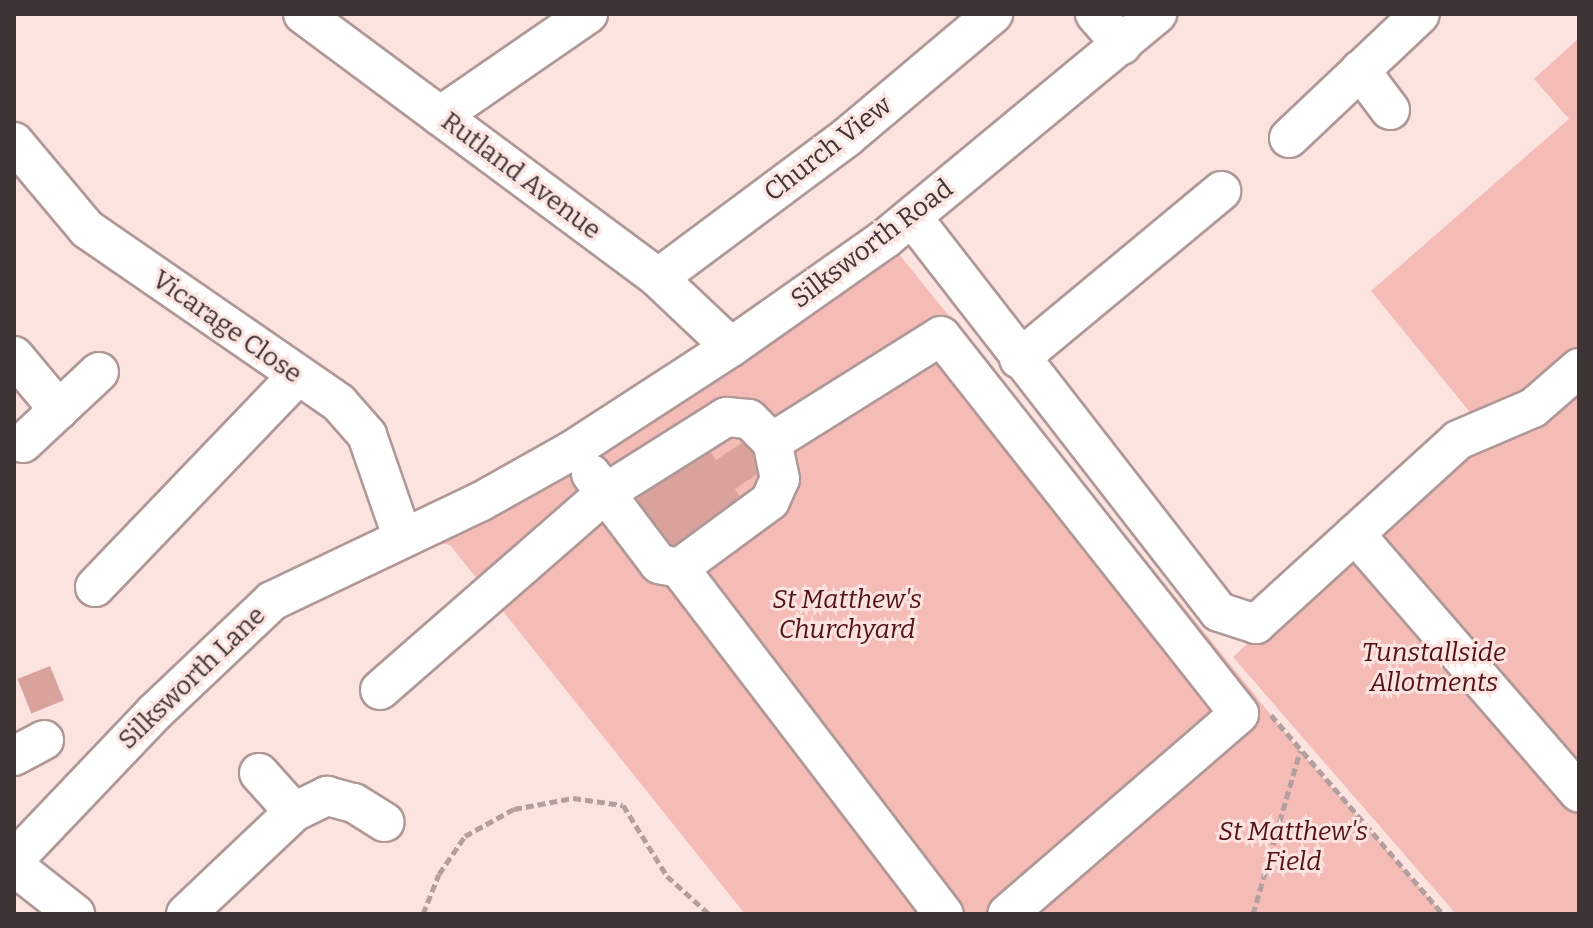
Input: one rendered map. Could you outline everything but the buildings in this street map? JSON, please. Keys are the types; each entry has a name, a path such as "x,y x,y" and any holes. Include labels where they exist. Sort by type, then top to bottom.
{"street":[{"name":"Rutland Avenue","path":"303,14 658,278 731,347"},
{"path":"440,116 588,14"},
{"name":"Church View","path":"658,278 847,137 993,14"},
{"path":"1095,14 1122,45"},
{"name":"Silksworth Road","path":"571,451 731,347 912,217 1157,14"},
{"path":"1289,138 1420,14"},
{"path":"1360,70 1390,110"},
{"name":"Vicarage Close","path":"14,142 87,229 339,403 367,435 402,536"},
{"path":"1019,359 1221,191"},
{"path":"912,217 1019,359 1219,612 1256,624 1458,440 1533,408 1579,368"},
{"path":"772,442 941,336 1239,714 1007,914"},
{"path":"14,356 59,410"},
{"path":"23,443 99,372"},
{"path":"95,587 297,376"},
{"path":"380,690 607,492 726,417 749,419 772,442 780,479 770,501 679,568"},
{"path":"571,451 607,492 659,564 679,568 944,914"},
{"name":"Silksworth Lane","path":"14,863 155,712 272,601 402,536 480,502 571,451"},
{"path":"1355,534 1579,793"},
{"path":"259,773 294,812"},
{"path":"186,914 294,812 327,796 354,803 385,822"},
{"path":"14,863 75,914"}],"path":[{"path":"1253,914 1300,751"},
{"path":"423,914 439,874 465,836 514,809 573,798 623,805 667,876 709,914"}],"green space":[{"name":"Tunstallside Allotments","path":"1579,38 1579,914 1456,914 1233,657 1482,427 1371,291 1569,119 1534,79"},
{"name":"St Matthew's Churchyard","path":"886,238 1300,751 1443,914 745,914 450,545 402,536"}],"park label":[{"name":"St Matthew's Field","path":"1293,847"}]}
